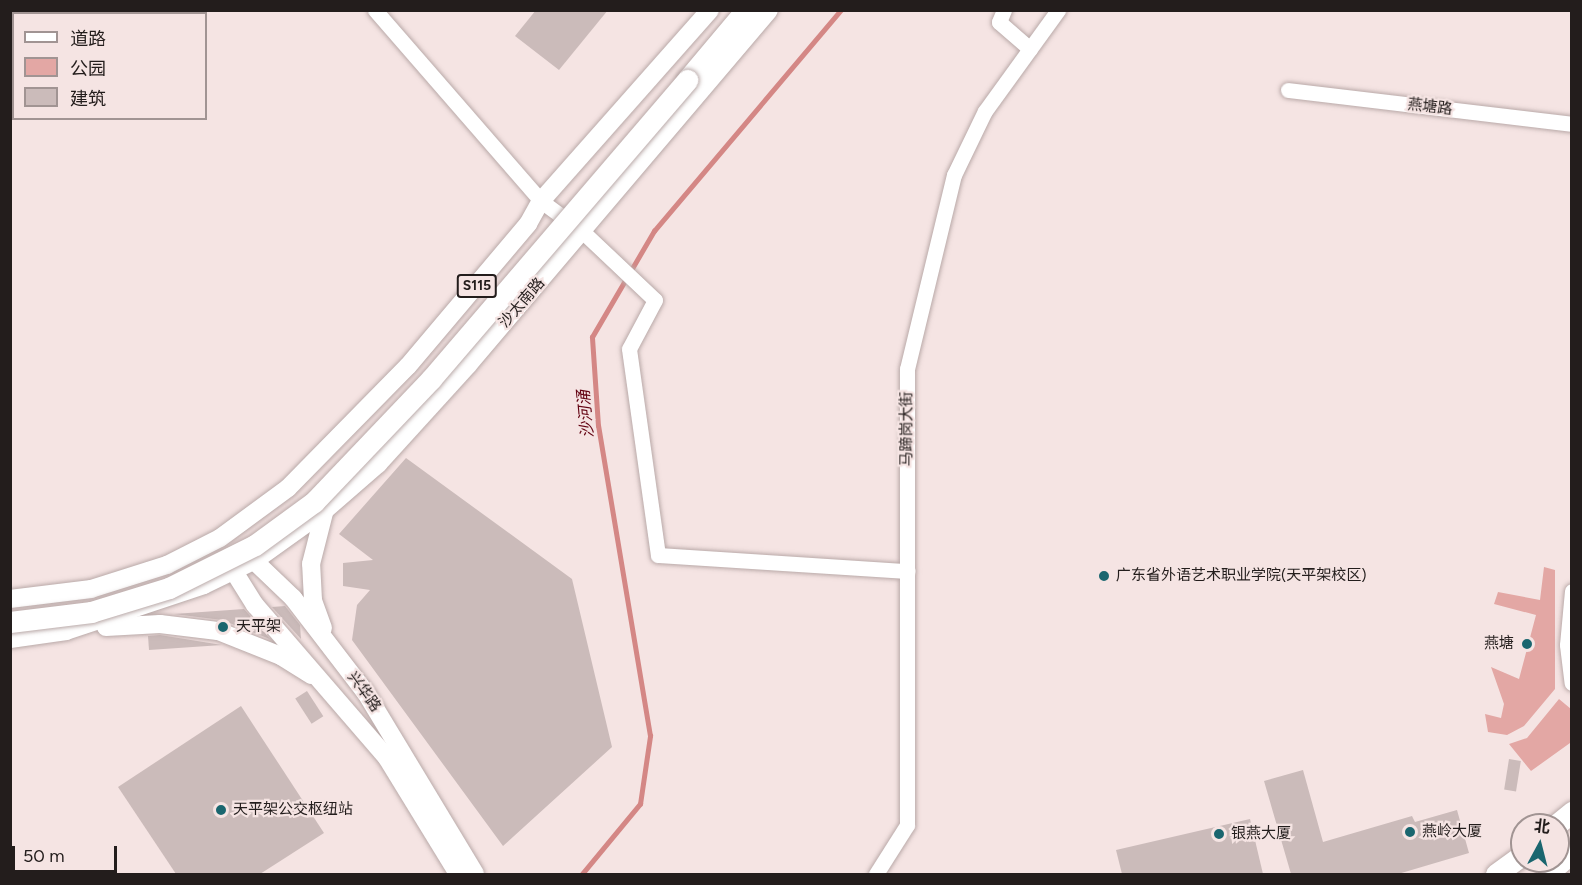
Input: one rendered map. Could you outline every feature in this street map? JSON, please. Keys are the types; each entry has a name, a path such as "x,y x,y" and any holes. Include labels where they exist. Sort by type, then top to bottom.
{"highway":[{"path":"10,622 91,612 170,588 255,545 314,502 419,393 746,10"},
{"path":"1547,874 1572,852"},
{"path":"1496,874 1510,864"}],"main road":[{"name":"S115","path":"10,599 122,580 220,538 288,488 363,416 506,251 542,201 710,10"},
{"name":"沙太南路","path":"244,565 324,511 405,436 583,232 769,10"},
{"path":"324,511 311,564 313,600 330,645"},
{"name":"兴华路","path":"220,538 244,565 330,645 405,752 475,874"},
{"name":"兴华路","path":"220,538 244,565 330,687 387,758 458,874"},
{"name":"S115","path":"10,639 66,631 244,565"},
{"path":"66,631 160,624 218,631 281,656 330,687"}],"street":[{"path":"375,10 542,201 583,232 605,258 656,300 629,349 658,555 908,571"},
{"path":"1004,10 999,22 1030,49"},
{"name":"马蹄岗大街","path":"876,874 907,825 908,369 954,175 985,111 1058,10"},
{"name":"燕塘路","path":"1288,90 1572,124"},
{"path":"1572,591 1567,645 1572,683"}],"green space":[{"path":"1544,567 1555,570 1555,689 1524,726 1507,735 1488,732 1485,714 1501,718 1504,704 1491,667 1519,679 1536,615 1494,604 1498,592 1540,600"},
{"path":"1559,699 1571,709 1570,743 1531,771 1509,744 1527,738"}],"building":[{"path":"536,10 608,10 559,70 515,36"},
{"path":"406,458 572,579 612,747 503,846 352,640 357,605 370,590 343,586 343,563 373,560 339,534"},
{"path":"285,606 300,625 301,639 272,607"},
{"path":"244,609 270,639 222,620 174,614"},
{"path":"160,635 222,645 149,650 148,636"},
{"path":"307,691 323,716 312,724 295,699"},
{"name":"天平架公交枢纽站","path":"241,706 324,833 260,874 176,874 118,787"},
{"path":"1509,759 1521,761 1516,791 1504,790"},
{"name":"燕岭大厦","path":"1303,770 1323,842 1412,816 1415,822 1457,810 1469,853 1398,874 1291,874 1264,781"},
{"name":"银燕大厦","path":"1250,819 1263,874 1122,874 1116,850"}],"waterway":[{"name":"沙河涌","path":"582,874 640,804 650,736 598,426 592,337 654,231 841,10"}],"place":[{"name":"广东省外语艺术职业学院(天平架校区)","path":"1104,576"},
{"name":"天平架","path":"223,627"},
{"name":"燕塘","path":"1527,644"},
{"name":"天平架公交枢纽站","path":"221,810"},
{"name":"燕岭大厦","path":"1410,832"},
{"name":"银燕大厦","path":"1219,834"}]}
